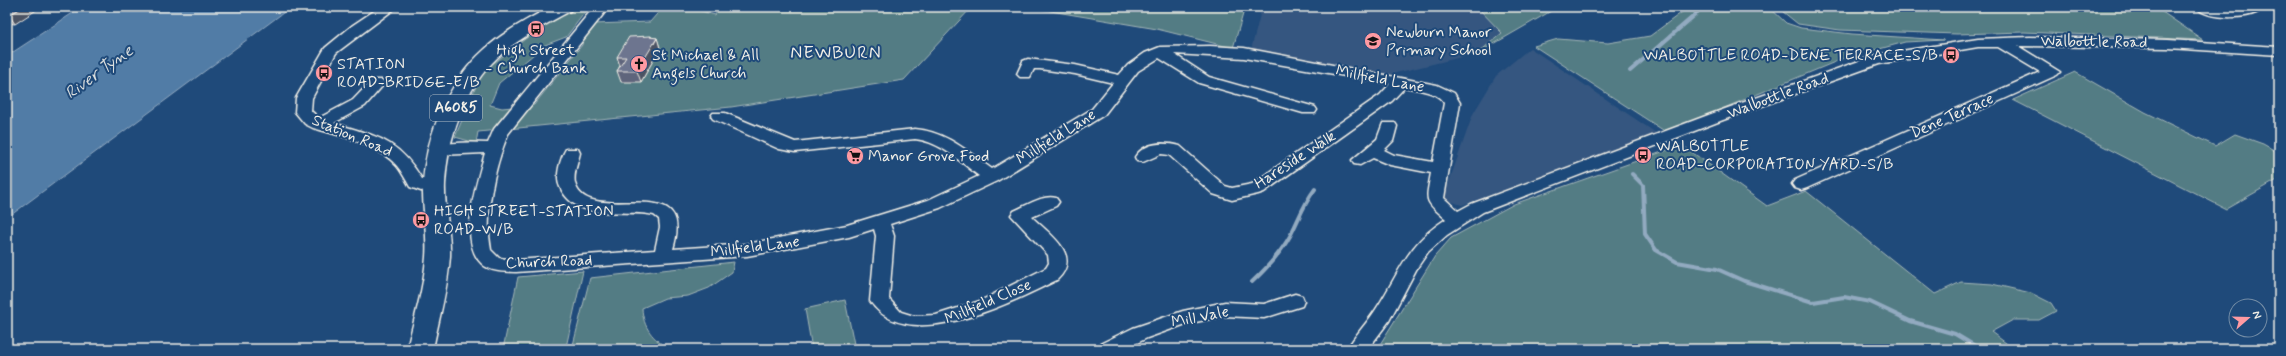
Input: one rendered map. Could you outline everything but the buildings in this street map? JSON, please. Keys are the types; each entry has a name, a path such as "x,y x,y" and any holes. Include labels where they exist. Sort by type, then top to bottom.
{"main road":[{"name":"A6085","path":"420,349 435,281 438,255 434,183 440,150 451,118 467,83 482,62 509,40 563,7"}],"street":[{"name":"Station Road","path":"390,7 358,28 330,51 306,92 302,106 306,117 320,125 382,146 398,155 416,183 421,185 434,183"},
{"name":"Church Road","path":"602,7 500,133 494,148 483,189 480,246 486,258 502,265 516,266 662,256"},
{"path":"2203,7 2212,12 2225,15 2257,10"},
{"name":"Walbottle Road","path":"1357,349 1380,318 1400,280 1421,248 1444,229 1476,208 1876,60 1978,43 2030,41 2168,44 2279,51"},
{"name":"Dene Terrace","path":"1801,184 2052,72 2002,43"},
{"name":"Millfield Lane","path":"662,256 747,250 782,245 881,222 946,199 991,177 1098,112 1133,68 1160,52 1179,49 1244,53 1437,90 1448,96 1452,103 1440,170"},
{"path":"1160,52 1204,80 1309,110"},
{"path":"1025,74 1028,64 1050,65 1060,69 1092,72 1122,80"},
{"name":"Hareside Walk","path":"1143,157 1158,148 1174,150 1219,190 1232,194 1258,188 1386,98 1401,82"},
{"path":"320,125 359,103 377,83"},
{"path":"719,116 785,145 795,147 915,134 932,136 991,177"},
{"path":"1389,126 1385,141 1366,156 1440,170 1435,198 1437,204 1458,220"},
{"path":"440,150 467,147 494,148"},
{"path":"572,153 567,184 570,192 579,199 606,208 652,209 660,210 667,215 670,226 662,256"},
{"name":"Millfield Close","path":"881,222 885,241 879,301 884,310 902,322 915,325 941,323 1043,278 1057,268 1059,260 1057,253 1020,215 1050,202"},
{"name":"Mill Vale","path":"1107,349 1140,333 1183,318 1225,310 1264,311 1295,301"}],"shaded area":[{"name":"Newburn Manor Primary School","path":"1262,7 1477,7 1502,33 1478,53 1383,76 1251,50"},
{"path":"1530,48 1659,135 1462,205 1443,199 1473,114 1496,76"}],"green space":[{"path":"577,7 589,7 566,37 545,45 499,83 490,105 502,108 534,105 582,45 583,38 594,24 650,22 663,7 694,7 695,9 715,15 720,7 972,7 904,80 731,107 478,132 476,143 455,137 482,72 537,30"},
{"path":"1027,7 1245,7 1233,48 1157,29"},
{"path":"1477,7 1558,7 1478,53 1502,33"},
{"path":"1689,7 1769,7 1786,23 1801,28 1852,34 1944,40 1905,42 1872,51 1864,50 1666,132 1534,46 1558,39 1608,43 1650,36"},
{"path":"1777,7 2155,7 2203,40 2024,32 1957,34 1840,30 1798,24"},
{"path":"2075,72 2145,112 2215,146 2235,134 2263,144 2279,153 2279,179 2226,209 2013,100"},
{"path":"1682,145 1767,206 1806,191 1935,294 1961,282 1992,284 2031,293 2051,303 2056,311 2039,320 2013,320 1991,332 2014,349 1377,349 1435,256 1451,238 1514,204"},
{"path":"734,262 732,272 709,288 688,296 665,298 642,308 644,321 650,332 658,341 669,349 572,349 590,278"},
{"path":"583,271 566,347 503,349 518,277"},
{"path":"845,300 855,349 812,349 805,309"}],"water":[{"name":"River Tyne","path":"82,7 291,7 7,218 7,56"}],"waterway":[{"path":"1630,71 1695,15 1701,7"},
{"path":"1632,174 1643,185 1645,234 1656,250 1677,262 1717,269 1744,281 1813,302 1844,297 1870,302 1910,321 1955,334 1980,349"},
{"path":"1252,282 1278,255 1315,189"}],"place":[{"name":"High Street - Church Bank","path":"536,29"},
{"name":"Newburn Manor Primary School","path":"1373,41"},
{"name":"WALBOTTLE ROAD-DENE TERRACE-S/B","path":"1951,55"},
{"name":"St Michael & All Angels Church","path":"639,64"},
{"name":"STATION ROAD-BRIDGE-E/B","path":"324,73"},
{"name":"WALBOTTLE ROAD-CORPORATION YARD-S/B","path":"1643,155"},
{"name":"Manor Grove Food","path":"855,156"},
{"name":"HIGH STREET-STATION ROAD-W/B","path":"421,220"}],"district":[{"name":"NEWBURN","path":"836,53"}]}
